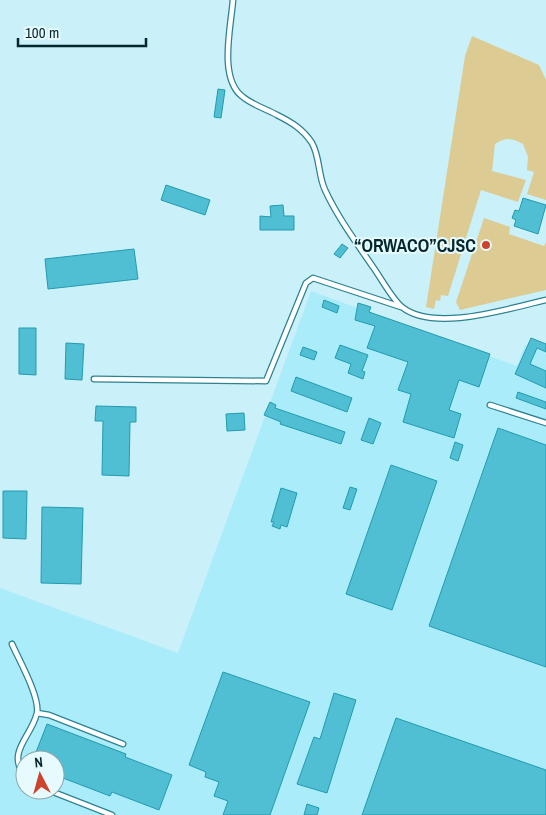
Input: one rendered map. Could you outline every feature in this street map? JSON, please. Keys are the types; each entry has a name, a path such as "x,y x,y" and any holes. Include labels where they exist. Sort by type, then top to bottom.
{"lane":[{"path":"233,0 228,66 232,84 243,98 292,123 308,137 315,150 318,171 325,189 348,232 402,307"},
{"path":"94,379 266,381 306,283 313,278 433,318 452,318 546,300"},
{"path":"490,405 546,423"},
{"path":"12,644 35,700 37,713 19,750"},
{"path":"37,713 49,715 123,744"},
{"path":"65,797 112,815"}],"shaded area":[{"path":"472,36 539,65 546,80 546,200 527,194 534,172 527,170 528,157 523,144 509,139 495,144 492,171 526,180 518,202 481,190 448,296 441,295 440,301 436,300 434,309 426,307 465,56"},
{"path":"484,218 510,227 509,234 544,246 546,242 546,290 460,310 456,302"},
{"path":"311,291 517,366 525,345 546,352 546,815 0,815 0,588 178,653"}],"building":[{"path":"218,89 225,90 221,118 214,117"},
{"path":"166,185 210,200 205,215 161,200"},
{"path":"523,198 546,205 538,234 514,226 516,220 512,218 515,210 519,211"},
{"path":"283,205 284,216 294,216 294,230 260,230 260,216 271,217 270,206"},
{"path":"342,244 348,248 340,258 334,254"},
{"path":"134,249 138,279 48,289 45,259"},
{"path":"324,300 339,306 337,313 322,307"},
{"path":"358,303 371,307 369,312 490,354 479,387 459,380 449,410 461,414 454,438 403,422 411,394 398,390 408,362 367,348 375,326 355,320"},
{"path":"19,328 36,328 36,375 19,374"},
{"path":"531,338 546,344 546,352 537,348 530,364 546,371 546,388 515,374"},
{"path":"66,343 84,344 82,380 65,379"},
{"path":"340,345 368,355 362,371 365,372 363,379 348,373 351,364 335,358"},
{"path":"303,347 317,352 314,360 300,355"},
{"path":"296,377 352,398 347,412 291,391"},
{"path":"518,392 546,402 546,409 516,398"},
{"path":"270,402 276,405 275,408 345,432 341,444 280,424 281,422 264,415"},
{"path":"96,406 136,407 136,422 130,422 129,476 102,475 103,421 95,421"},
{"path":"244,413 245,430 227,431 226,414"},
{"path":"369,418 381,423 373,444 361,440"},
{"path":"498,428 546,445 546,667 429,626"},
{"path":"455,442 463,445 458,461 450,458"},
{"path":"391,465 437,481 392,610 346,594"},
{"path":"350,487 357,489 350,510 343,508"},
{"path":"281,488 297,493 287,527 281,525 280,529 272,526 274,522 271,522"},
{"path":"3,491 27,491 26,539 3,538"},
{"path":"42,507 83,508 81,584 41,583"},
{"path":"223,672 310,702 270,815 223,815 228,801 214,796 219,782 205,777 206,772 189,765"},
{"path":"334,693 356,700 327,793 297,784 314,737 320,739"},
{"path":"396,718 546,770 546,815 362,815"},
{"path":"47,724 126,754 125,757 172,775 159,810 112,792 110,796 65,779 65,750 37,750"},
{"path":"307,804 319,808 317,815 304,815"}],"place":[{"name":"“ORWACO”CJSC","path":"486,245"}]}
